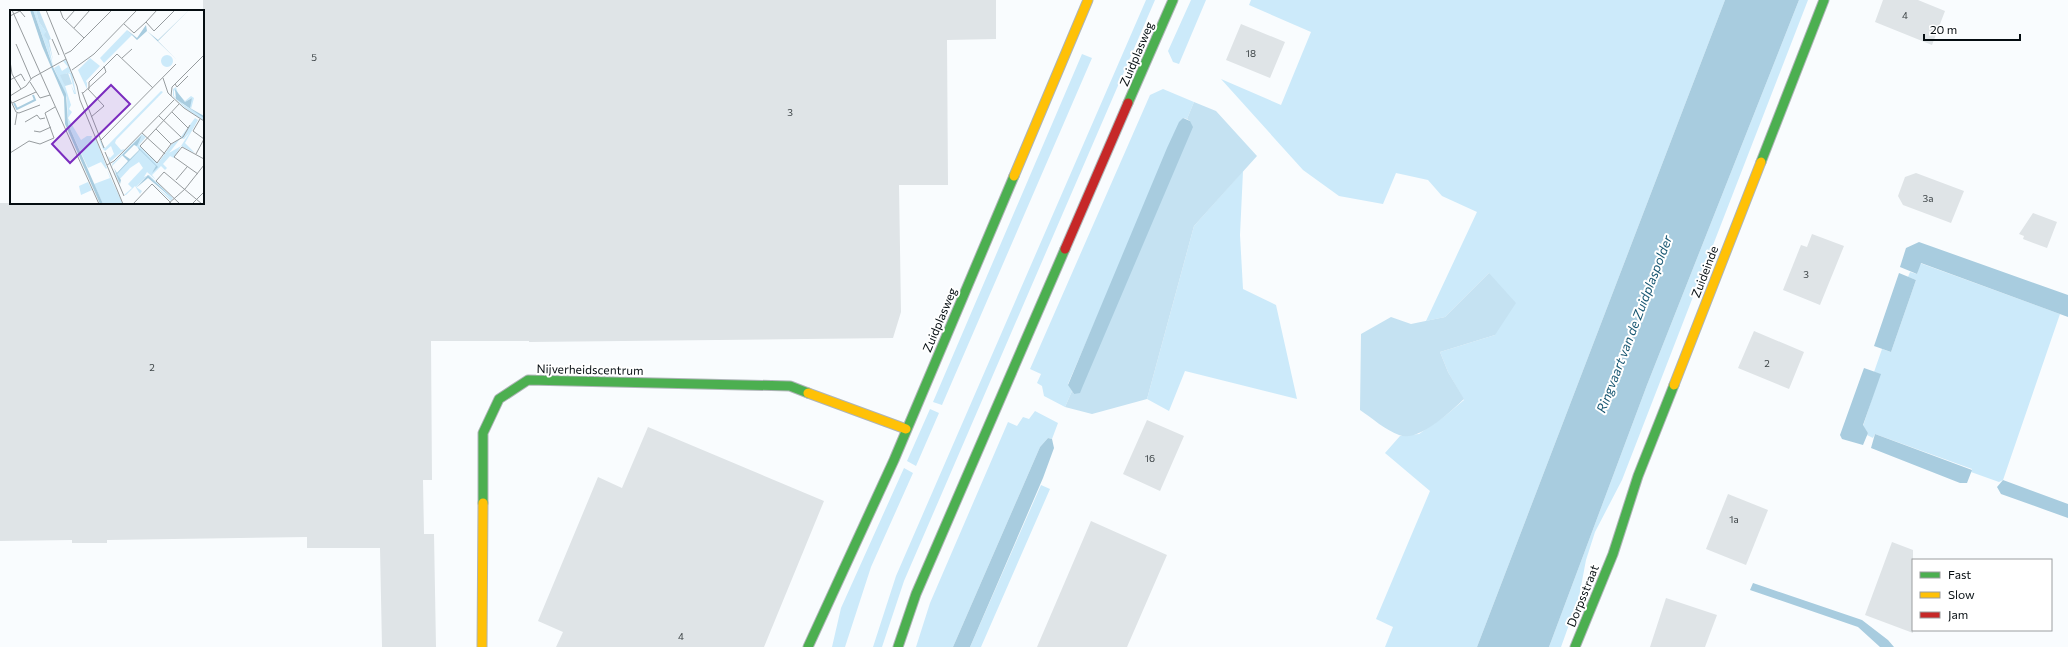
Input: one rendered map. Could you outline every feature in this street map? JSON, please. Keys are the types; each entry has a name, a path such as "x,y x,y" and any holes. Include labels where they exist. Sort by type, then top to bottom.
{"street":[{"name":"Zuidplasweg","path":"808,647 894,460 1088,0"},
{"name":"Zuidplasweg","path":"898,647 916,594 1173,0"},
{"name":"Zuideinde","path":"1613,554 1638,476 1824,0"},
{"name":"Nijverheidscentrum","path":"482,647 483,433 499,399 528,380 790,386 906,429"},
{"name":"Dorpsstraat","path":"1576,647 1613,554"}],"shaded area":[{"path":"1146,0 1155,0 904,581 882,647 873,647 896,576"},
{"path":"1191,0 1206,0 1179,64 1173,62 1168,51"},
{"path":"1251,0 1725,0 1477,647 1385,647 1393,627 1376,619 1430,491 1385,453 1400,436 1419,434 1445,416 1464,400 1448,372 1440,352 1495,335 1489,273 1445,317 1426,321 1477,212 1442,196 1428,180 1396,173 1383,204 1339,196 1303,170 1221,79 1281,105 1311,32 1249,5"},
{"path":"1799,0 1808,0 1622,480 1595,532 1586,560 1579,597 1561,647 1549,647 1647,385"},
{"path":"1082,54 1092,58 942,405 933,402"},
{"path":"1163,89 1194,102 1187,119 1183,118 1068,384 1072,391 1065,407 1044,396 1042,386 1037,383 1041,374 1030,369 1150,95"},
{"path":"1194,102 1216,111 1257,156 1194,226 1147,399 1092,414 1065,407 1072,391 1074,394 1190,121 1187,119"},
{"path":"1243,171 1240,235 1243,289 1276,305 1297,399 1185,371 1169,411 1147,399 1194,226"},
{"path":"1920,263 2060,314 2003,480 1999,482 1971,472 1972,469 1875,434 1873,438 1867,435 1868,433 1863,426 1880,374 1874,372 1882,349 1891,352 1916,280 1908,277 1910,272 1917,274"},
{"path":"1489,273 1516,303 1495,335 1440,352 1448,372 1464,399 1451,411 1424,431 1415,435 1407,436 1399,435 1389,430 1360,410 1361,334 1391,317 1411,324 1445,317"},
{"path":"930,409 939,413 916,466 907,461"},
{"path":"1035,411 1058,423 1052,439 1048,438 1040,447 953,647 916,647 930,603 1008,422 1017,426 1023,417 1029,419"},
{"path":"904,468 913,473 871,567 845,647 832,647 841,608"},
{"path":"1041,485 1050,489 981,647 970,647"}],"water":[{"name":"Ringvaart van de Zuidplaspolder","path":"1725,0 1799,0 1647,385 1549,647 1477,647"},
{"path":"1183,118 1190,121 1193,127 1080,393 1074,394 1068,385 1167,148 1179,122"},
{"path":"1919,242 2068,295 2068,317 1921,263 1917,274 1900,267 1906,248"},
{"path":"1899,273 1916,280 1891,352 1874,346"},
{"path":"1864,368 1881,374 1863,425 1868,433 1863,445 1842,439 1840,435"},
{"path":"1875,434 1972,470 1967,483 1960,483 1871,448"},
{"path":"1048,438 1052,439 1054,448 1043,478 970,647 953,647 1040,447"},
{"path":"2003,480 2068,504 2068,518 2001,494 1997,487"},
{"path":"1753,583 1862,620 1888,640 1894,647 1880,647 1858,627 1750,590"}],"building":[{"path":"203,0 996,0 996,39 947,40 948,185 899,185 901,312 893,338 529,342 431,341 432,480 423,480 424,534 434,534 436,647 382,647 380,548 307,548 307,537 107,540 107,543 72,543 72,540 0,541 0,203 204,204"},
{"path":"1883,0 1918,0 1945,11 1932,45 1875,22"},
{"path":"1241,24 1285,42 1270,78 1226,60"},
{"path":"1916,173 1964,191 1951,223 1903,205 1898,196 1905,177"},
{"path":"2033,213 2057,222 2047,248 2023,239 2024,236 2019,234"},
{"path":"1812,234 1844,246 1820,305 1783,290 1801,245 1807,247"},
{"path":"1754,331 1804,352 1789,389 1738,368"},
{"path":"1147,420 1184,436 1160,491 1123,474"},
{"path":"648,427 824,501 764,647 556,647 563,632 538,621 598,477 622,488"},
{"path":"1728,494 1768,510 1746,565 1706,549"},
{"path":"1091,521 1167,555 1127,647 1037,647"},
{"path":"1892,542 1913,550 1913,633 1865,615"},
{"path":"1666,598 1717,615 1705,647 1650,647"}],"traffic: fast":[{"path":"1128,103 1173,0"},
{"path":"1761,162 1824,0"},
{"path":"808,647 894,460 1014,176"},
{"path":"898,647 916,594 1065,249"},
{"path":"483,503 483,433 499,399 528,380 790,386 808,393"},
{"path":"1575,647 1613,554 1638,476 1674,385"}],"traffic: slow":[{"path":"1014,176 1088,0"},
{"path":"1674,385 1761,162"},
{"path":"808,393 906,429"},
{"path":"482,647 483,503"}],"traffic: jam":[{"path":"1065,249 1128,103"}]}
